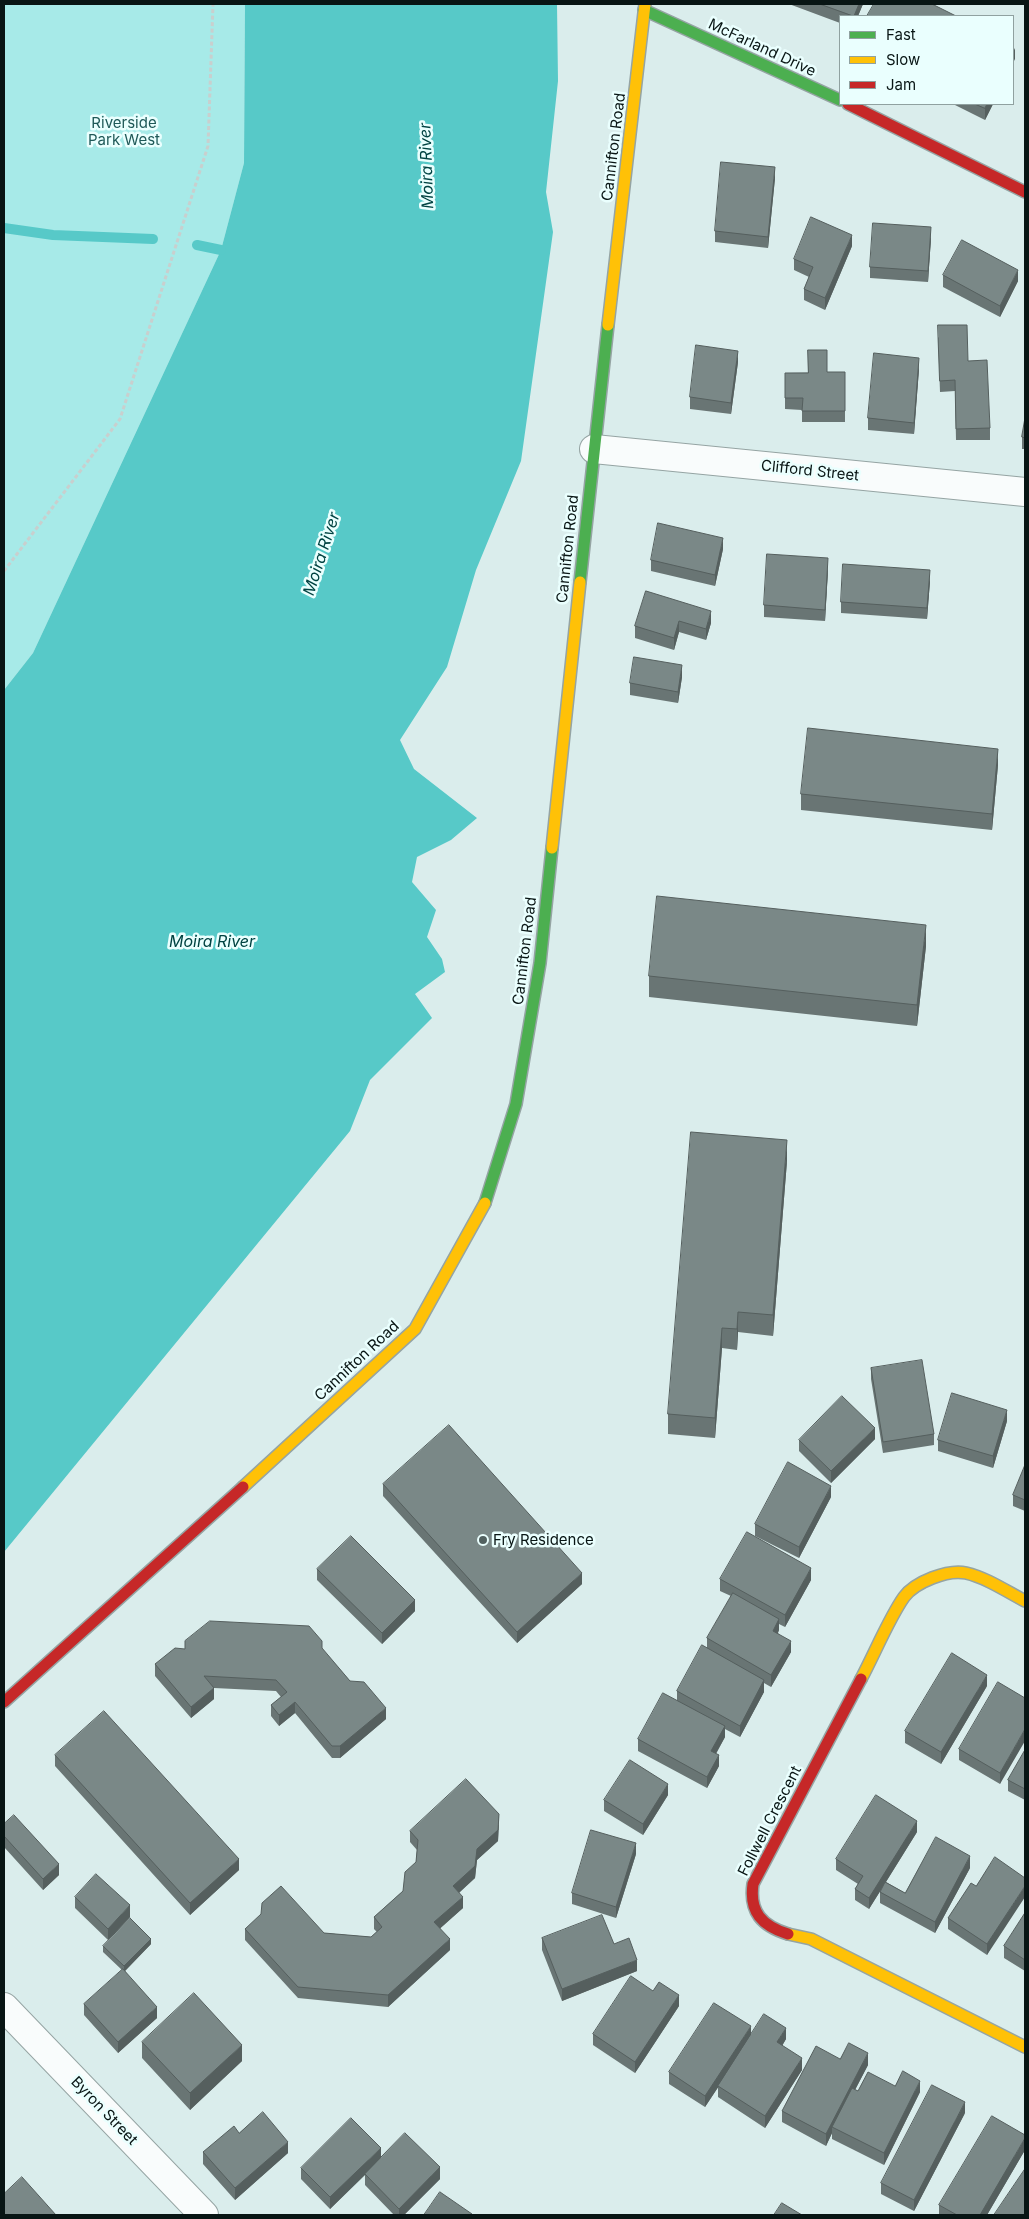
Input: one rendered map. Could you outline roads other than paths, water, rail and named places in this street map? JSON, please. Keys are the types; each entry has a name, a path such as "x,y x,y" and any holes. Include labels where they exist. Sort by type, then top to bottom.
{"main road":[{"name":"McFarland Drive","path":"645,7 839,100"},
{"name":"Cannifton Road","path":"4,1702 83,1634 415,1328 485,1203 516,1104 540,963 594,449 645,7"},
{"path":"850,105 1025,192"},
{"name":"Follwell Crescent","path":"1025,1601 964,1571 945,1572 924,1581 905,1596 752,1884 752,1904 759,1916 778,1932 811,1939 1025,2047"}],"street":[{"name":"Clifford Street","path":"594,449 1025,492"},
{"name":"Byron Street","path":"4,2006 204,2215"}],"water":[{"name":"Moira River","path":"245,4 557,4 558,81 546,192 553,232 521,461 476,570 447,667 400,740 414,769 477,818 451,840 417,857 412,882 436,910 427,937 442,959 445,972 415,994 432,1018 370,1080 350,1131 4,1552 4,690 33,653 221,250 244,163"}],"waterway":[{"path":"4,228 53,235 153,239"},
{"path":"197,245 221,250"}],"place":[{"name":"Fry Residence","path":"483,1540"}],"park label":[{"name":"Riverside Park West","path":"124,132"}]}
